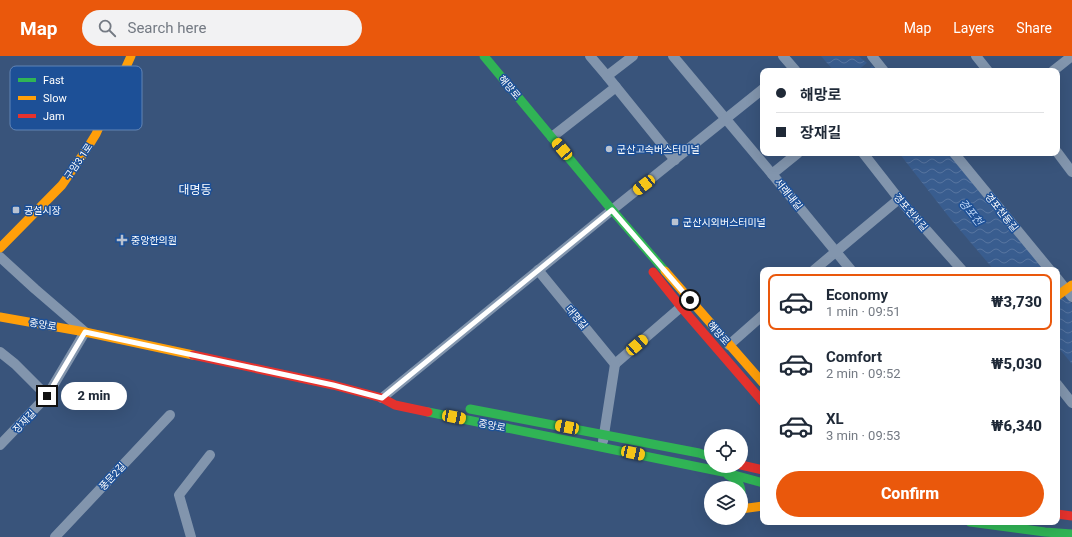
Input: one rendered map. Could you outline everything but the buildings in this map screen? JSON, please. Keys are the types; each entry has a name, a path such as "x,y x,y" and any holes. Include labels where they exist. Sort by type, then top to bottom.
{"main road":[{"name":"구암3.1로","path":"127,66 131,56"},
{"name":"해망로","path":"484,56 612,210 760,380"},
{"name":"구암3.1로","path":"0,248 62,184 80,160 98,130"},
{"name":"해망로","path":"612,210 616,225 681,307 760,399"},
{"path":"1060,295 1070,290"},
{"name":"중앙로","path":"0,317 85,332 333,385 382,398 395,406 704,468"},
{"name":"중앙로","path":"382,398 398,396"},
{"name":"중앙로","path":"459,407 704,455"},
{"path":"748,467 760,469"},
{"path":"724,473 736,481"},
{"name":"중앙로","path":"726,473 746,480 760,482"},
{"path":"746,480 760,489"},
{"path":"748,508 760,506"},
{"path":"1060,514 1072,516"},
{"path":"997,525 1072,534"}],"street":[{"path":"590,56 675,160"},
{"path":"607,76 633,56"},
{"name":"서래내길","path":"673,56 849,267"},
{"path":"783,56 790,68"},
{"path":"872,56 882,68"},
{"path":"976,56 986,68"},
{"path":"1057,68 1072,56"},
{"path":"552,137 616,87"},
{"path":"382,398 760,91"},
{"path":"772,174 794,156"},
{"name":"경포천서길","path":"865,156 899,199 959,267"},
{"name":"경포천동길","path":"956,156 1048,267"},
{"path":"1060,156 1072,172"},
{"path":"817,267 899,199"},
{"name":"중앙로","path":"0,257 85,332"},
{"name":"대명길","path":"538,270 615,364"},
{"path":"1060,281 1070,290"},
{"path":"603,447 615,364 681,307"},
{"path":"729,345 760,318"},
{"name":"장재길","path":"0,446 47,396 85,332"},
{"path":"0,352 15,364 47,396"},
{"path":"1060,388 1072,403"},
{"name":"풍문2길","path":"55,537 170,415"},
{"path":"191,537 179,495 210,455"}],"water":[{"path":"821,56 859,56 875,68 831,68"},
{"name":"경포천","path":"901,156 950,156 1042,267 991,267 949,217"},
{"path":"1060,289 1072,304 1072,364 1060,350"}],"pier":[{"path":"868,62 872,66 870,68 861,68"}],"traffic: fast":[{"path":"484,56 612,210 665,271"},
{"path":"470,409 704,455"},
{"path":"428,412 723,472 760,482"},
{"path":"728,475 737,481"},
{"path":"992,525 1072,534"}],"traffic: slow":[{"path":"127,66 131,56"},
{"path":"0,248 62,185 98,130"},
{"path":"665,271 760,380"},
{"path":"1060,294 1072,285"},
{"path":"0,317 85,332 193,355"},
{"path":"748,508 760,506"}],"traffic: jam":[{"path":"653,272 681,307 760,399"},
{"path":"193,355 333,385 382,398 395,405 428,412"},
{"path":"748,467 760,469"},
{"path":"1060,514 1072,516"}],"place":[{"name":"군산고속버스터미널","path":"609,149"},
{"name":"공설시장","path":"16,210"},
{"name":"군산시외버스터미널","path":"675,222"},
{"name":"중앙한의원","path":"122,240"}],"district":[{"name":"대명동","path":"195,190"}],"route":[{"path":"47,396 85,332 333,385 382,398 612,210 690,300"}]}
